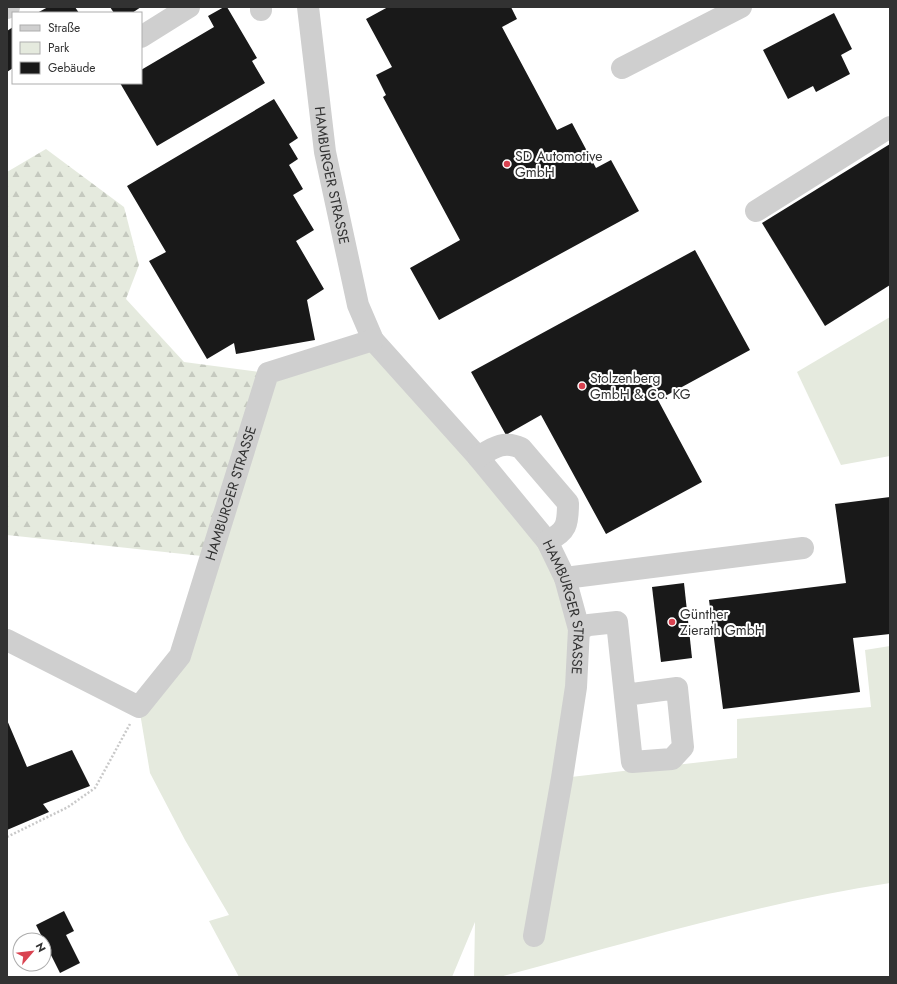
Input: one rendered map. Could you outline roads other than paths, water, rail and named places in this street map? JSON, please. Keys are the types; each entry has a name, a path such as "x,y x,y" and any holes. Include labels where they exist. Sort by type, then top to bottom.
{"street":[{"path":"142,36 189,7"},
{"name":"HAMBURGER STRASSE","path":"308,7 325,152 358,305 374,340 478,458 547,541 565,578 579,630 576,686 562,778 534,936"},
{"path":"622,68 741,7"},
{"path":"756,211 890,127"},
{"name":"HAMBURGER STRASSE","path":"7,640 139,707 180,656 268,373 374,340"},
{"path":"478,458 496,446 513,444 521,448 568,503 568,520 563,530 556,537 547,541"},
{"path":"565,578 803,548"},
{"path":"579,630 590,625 617,622 625,695"}],"place":[{"name":"SD Automotive GmbH","path":"507,164"},
{"name":"Stolzenberg GmbH & Co. KG","path":"582,386"},
{"name":"Günther Zierath GmbH","path":"672,622"}]}
